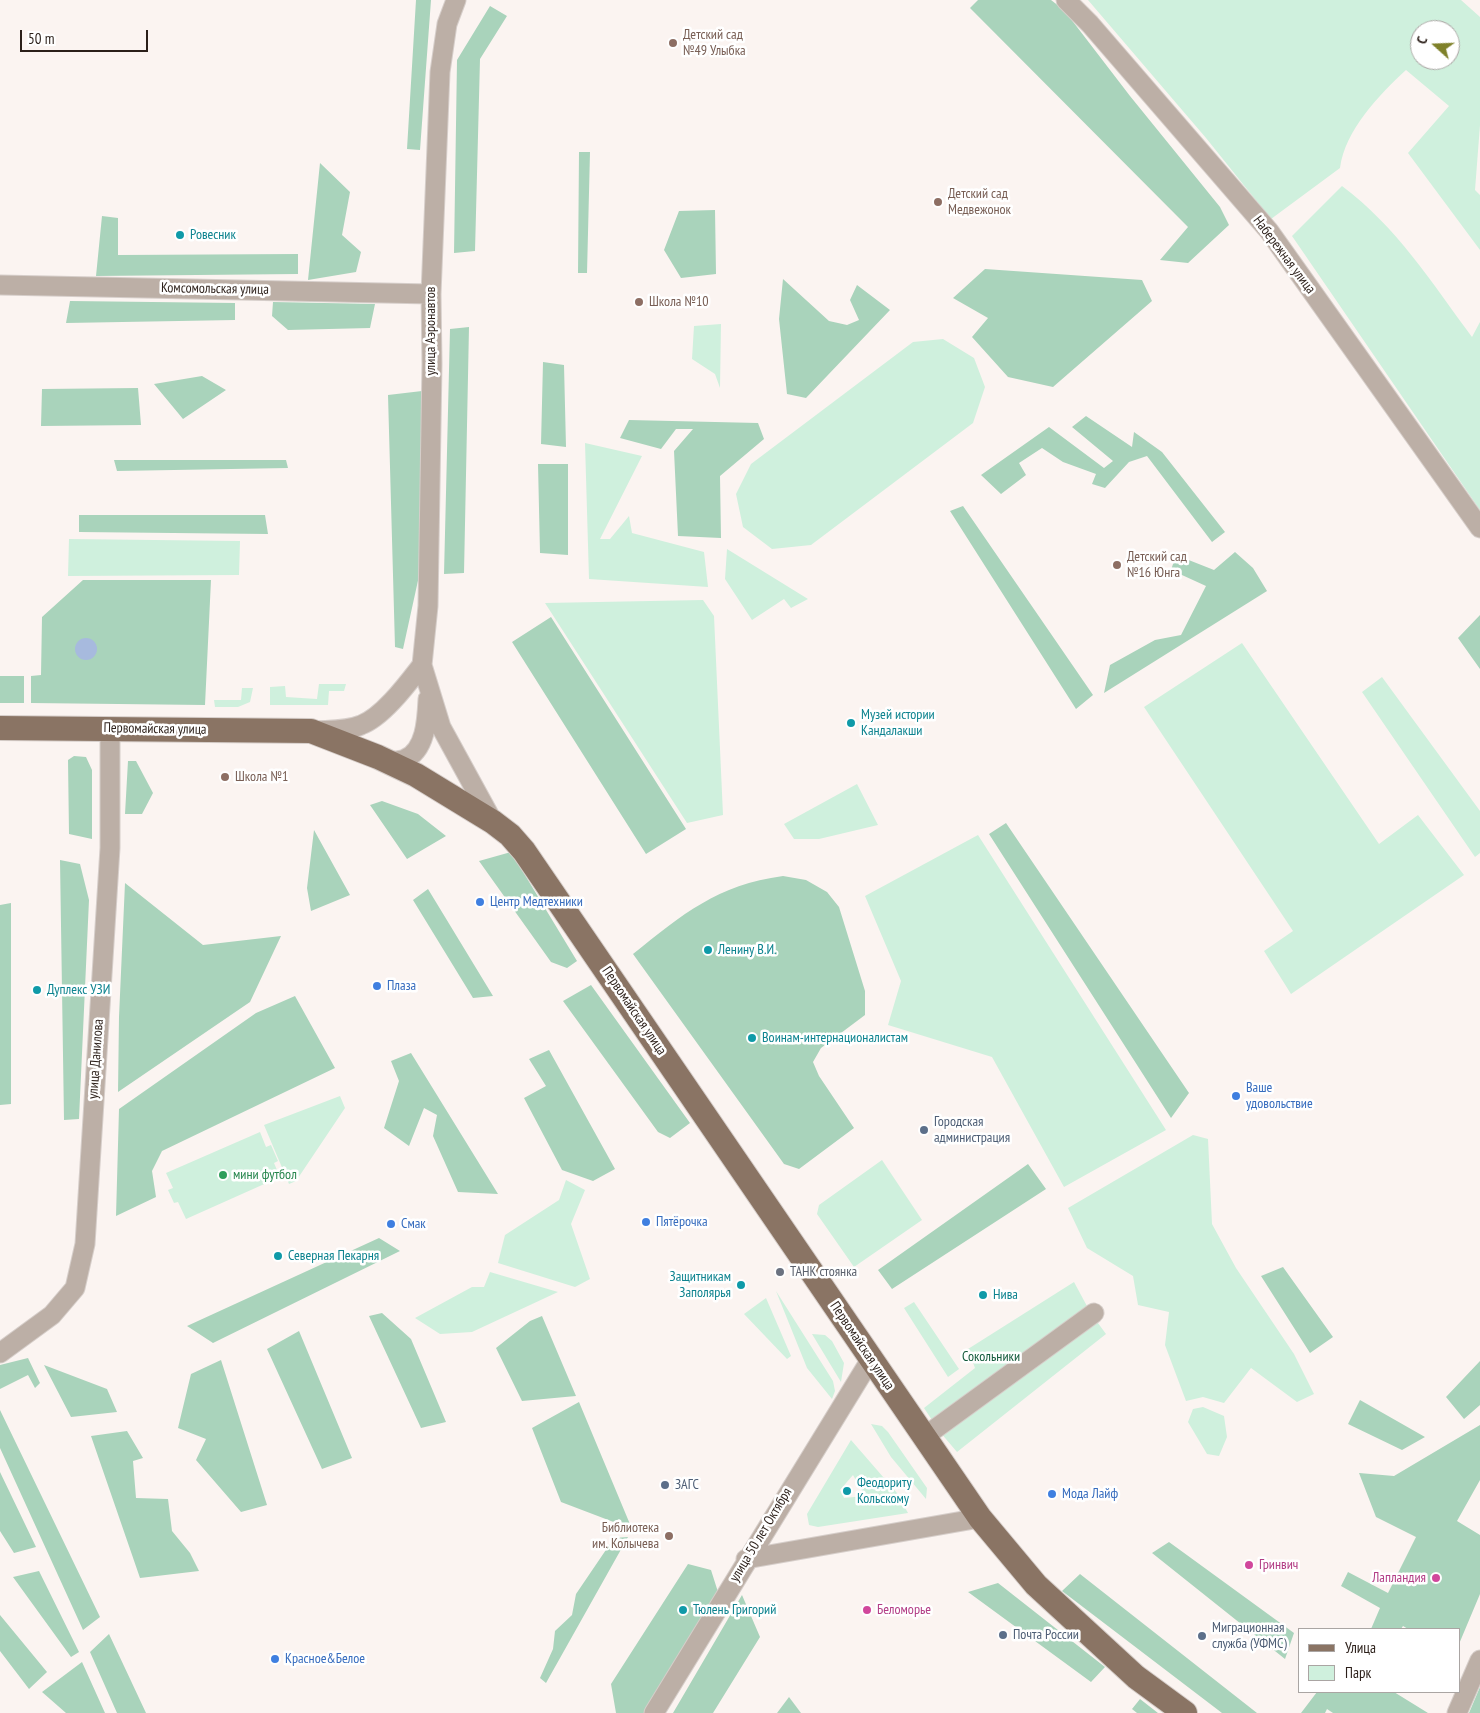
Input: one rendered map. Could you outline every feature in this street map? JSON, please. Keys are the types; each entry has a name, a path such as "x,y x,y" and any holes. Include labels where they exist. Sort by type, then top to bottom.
{"main road":[{"name":"Первомайская улица","path":"0,728 310,731 383,759 416,775 493,822 510,835 524,851 980,1518 1036,1584 1136,1677 1185,1713"}],"street":[{"name":"улица Аэронавтов","path":"422,665 429,596 431,294 440,72 447,24 456,0"},
{"name":"Набережная улица","path":"1066,0 1090,24 1269,231 1480,528"},
{"name":"Комсомольская улица","path":"0,285 431,294"},
{"name":"Первомайская улица","path":"422,665 441,727 493,822"},
{"name":"Первомайская улица","path":"310,731 344,730 362,725 389,705 422,665"},
{"path":"389,705 371,730 370,744 383,759 405,759 418,748 427,724 428,686"},
{"name":"улица Данилова","path":"0,1353 52,1315 75,1288 85,1244 110,848 110,729"},
{"path":"924,1437 1094,1313"},
{"name":"улица 50 лет Октября","path":"654,1713 746,1560 871,1359"},
{"path":"746,1560 980,1518"},
{"path":"1457,1713 1480,1660"}],"green space":[{"path":"416,0 431,0 420,150 407,149"},
{"path":"978,0 1051,0 1064,10 1130,96 1220,207 1229,225 1188,263 1160,260 1188,227 970,8"},
{"path":"1088,0 1461,0 1480,17 1480,125 1475,190 1480,195 1480,250 1408,153 1449,106 1406,70 1375,102 1356,127 1343,154 1340,168 1271,219 1206,138"},
{"path":"490,6 507,16 480,59 475,251 454,253 457,60"},
{"path":"579,152 590,152 587,273 578,273"},
{"path":"320,163 350,192 342,235 361,252 356,272 308,280"},
{"path":"1342,186 1396,237 1428,276 1472,337 1480,322 1480,510 1292,236"},
{"path":"715,210 716,274 681,278 664,250 679,211"},
{"path":"102,216 118,218 118,255 298,254 298,274 96,276"},
{"path":"985,269 1142,280 1152,301 1053,387 1008,377 972,337 988,318 953,298"},
{"path":"783,279 829,321 847,325 859,320 850,300 857,285 890,310 806,398 787,394 779,319"},
{"path":"70,301 235,303 235,320 66,323"},
{"path":"273,302 375,304 370,328 288,330 272,316"},
{"path":"721,324 720,388 715,374 692,359 694,326"},
{"path":"469,327 464,573 444,574 450,329"},
{"path":"943,339 974,358 985,387 973,423 811,545 772,549 743,527 736,494 751,464 913,342"},
{"path":"543,362 564,365 566,447 541,444"},
{"path":"202,376 226,390 183,419 154,384"},
{"path":"138,388 141,425 41,426 42,389"},
{"path":"422,391 419,576 403,649 395,647 388,395"},
{"path":"1086,416 1132,447 1134,432 1162,452 1225,532 1212,542 1147,456 1129,462 1105,488 1092,484 1096,474 1063,462 1042,448 1019,463 1026,475 1001,494 981,475 1049,427 1104,468 1113,461 1072,427"},
{"path":"629,420 758,423 764,439 720,476 721,538 678,536 674,451 693,429 676,429 661,449 620,438"},
{"path":"585,443 642,456 600,539 610,539 629,516 632,533 704,552 708,587 589,579"},
{"path":"114,460 286,460 288,468 117,471"},
{"path":"538,464 568,464 568,555 540,553"},
{"path":"963,506 1093,695 1076,709 950,511"},
{"path":"79,515 265,515 268,534 79,532"},
{"path":"69,539 240,541 239,575 68,576"},
{"path":"727,549 808,599 791,608 784,599 752,620 725,579"},
{"path":"1235,552 1253,568 1267,591 1104,693 1110,665 1155,640 1181,635 1206,586 1171,570 1176,555 1214,570"},
{"path":"83,580 211,580 205,705 31,703 31,676 41,675 42,617"},
{"path":"703,600 714,616 723,815 687,823 545,603"},
{"path":"1480,615 1480,669 1458,638"},
{"path":"551,617 686,829 646,854 512,642"},
{"path":"1242,643 1379,844 1418,815 1464,875 1291,994 1264,951 1293,931 1144,707"},
{"path":"0,676 24,676 24,703 0,703"},
{"path":"1382,677 1480,811 1480,853 1475,857 1362,692"},
{"path":"319,684 346,684 344,691 329,691 328,705 270,705 270,687 285,686 286,697 317,699"},
{"path":"242,688 253,688 250,702 238,707 215,707 214,700 241,700"},
{"path":"74,756 86,757 92,770 92,839 69,834 68,760"},
{"path":"128,761 136,761 153,793 142,814 125,814"},
{"path":"857,784 878,825 819,839 794,839 784,824"},
{"path":"382,801 418,814 446,836 407,859 370,805"},
{"path":"1006,823 1189,1093 1171,1118 989,834"},
{"path":"314,830 350,895 311,911 307,888"},
{"path":"978,835 1166,1130 1064,1187 992,1057 888,1025 901,981 865,896"},
{"path":"511,852 577,961 567,968 551,962 479,861"},
{"path":"60,860 80,864 89,900 79,1119 64,1120"},
{"path":"783,876 806,880 827,892 839,907 865,991 865,1015 821,1048 813,1062 819,1076 854,1128 799,1169 784,1164 633,954 668,926 702,903 739,886"},
{"path":"125,883 203,945 281,936 250,1002 118,1092 119,1017"},
{"path":"428,889 493,996 473,998 413,900"},
{"path":"11,903 11,1104 0,1105 0,905"},
{"path":"591,985 690,1123 670,1138 658,1132 563,1001"},
{"path":"295,996 335,1068 162,1151 152,1171 156,1197 116,1216 119,1109 256,1013"},
{"path":"549,1050 615,1169 593,1181 562,1170 524,1098 546,1086 529,1059"},
{"path":"411,1053 498,1194 458,1192 433,1136 437,1115 424,1108 409,1146 384,1128 399,1081 391,1061"},
{"path":"340,1096 345,1108 296,1181 289,1184 264,1125"},
{"name":"мини футбол","path":"260,1132 266,1147 271,1145 278,1161 274,1163 280,1177 186,1219 178,1202 174,1203 168,1190 173,1188 166,1173"},
{"path":"1193,1135 1208,1139 1212,1224 1236,1268 1294,1354 1314,1394 1297,1402 1251,1368 1224,1403 1203,1397 1186,1401 1165,1345 1169,1312 1138,1305 1133,1276 1087,1248 1068,1208"},
{"path":"882,1160 922,1220 854,1267 817,1214 819,1205"},
{"path":"1028,1164 1046,1189 892,1289 878,1270"},
{"path":"566,1180 585,1190 571,1224 590,1279 575,1287 498,1263 505,1235 559,1200"},
{"path":"379,1238 400,1251 213,1343 187,1326"},
{"path":"1283,1267 1333,1337 1310,1353 1261,1276"},
{"path":"490,1272 558,1292 472,1332 440,1334 415,1318 472,1287 484,1287"},
{"name":"Сокольники","path":"1074,1282 1088,1308 934,1423 924,1408 975,1368 968,1349"},
{"path":"776,1291 833,1381 835,1391 832,1399 807,1368"},
{"path":"766,1298 791,1356 787,1359 744,1314"},
{"path":"914,1302 959,1369 948,1377 904,1308"},
{"path":"382,1313 411,1339 446,1422 421,1428 369,1316"},
{"path":"542,1316 576,1396 522,1401 496,1348 530,1321"},
{"name":"Сокольники","path":"1095,1319 1106,1334 957,1452 940,1432"},
{"path":"299,1331 352,1458 322,1469 267,1349"},
{"path":"812,1334 825,1335 832,1341 844,1363 841,1382"},
{"path":"28,1358 40,1383 35,1388 28,1375 0,1389 0,1365"},
{"path":"221,1360 267,1505 241,1512 196,1460 206,1439 178,1428 191,1374"},
{"path":"1480,1361 1480,1405 1464,1419 1446,1397"},
{"path":"44,1365 107,1389 117,1412 71,1417"},
{"path":"1360,1400 1425,1437 1402,1450 1348,1424"},
{"path":"579,1402 632,1529 561,1502 532,1428"},
{"path":"1203,1407 1224,1416 1227,1437 1219,1456 1207,1454 1188,1422 1193,1409"},
{"path":"0,1410 100,1617 83,1630 0,1448"},
{"path":"871,1424 882,1426 888,1432 927,1488 926,1499 891,1457"},
{"path":"1480,1425 1480,1480 1457,1521 1480,1535 1480,1594 1460,1642 1460,1628 1406,1628 1403,1626 1402,1628 1371,1628 1380,1608 1341,1586 1348,1572 1388,1593 1416,1537 1376,1517 1359,1473 1394,1476"},
{"path":"127,1431 143,1458 133,1461 136,1498 168,1499 172,1531 190,1553 199,1571 140,1578 91,1436"},
{"path":"851,1440 897,1493 908,1513 818,1527 809,1525 807,1514","holes":["853,1475 865,1496 844,1498 840,1490"]},
{"path":"0,1472 36,1547 14,1553 0,1531"},
{"path":"628,1537 546,1683 540,1678 553,1649 555,1631 572,1615 576,1594 614,1538"},
{"path":"1169,1542 1294,1633 1285,1659 1152,1553"},
{"path":"688,1564 711,1570 718,1592 645,1713 616,1713 611,1684"},
{"path":"39,1571 79,1652 71,1657 13,1577"},
{"path":"1080,1574 1257,1713 1222,1713 1062,1591"},
{"path":"998,1583 1105,1667 1091,1682 968,1592"},
{"path":"742,1595 760,1637 713,1713 673,1713"},
{"path":"0,1615 47,1672 29,1689 0,1651"},
{"path":"109,1634 146,1713 117,1713 90,1652"},
{"path":"82,1662 105,1713 66,1713 42,1692"},
{"path":"1480,1687 1480,1713 1469,1713"},
{"path":"1316,1693 1396,1693 1428,1713 1333,1713 1327,1709 1325,1713 1301,1713"},
{"path":"789,1697 801,1713 777,1713"},
{"path":"1140,1699 1158,1713 1137,1713 1132,1709"}],"water":[{"path":"82,638 90,638 97,645 97,653 90,660 82,660 75,653 75,645"}],"place":[{"name":"Детский сад №49 Улыбка","path":"673,43"},
{"name":"Детский сад Медвежонок","path":"938,202"},
{"name":"Ровесник","path":"180,235"},
{"name":"Школа №10","path":"639,302"},
{"name":"Детский сад №16 Юнга","path":"1117,565"},
{"name":"Музей истории Кандалакши","path":"851,723"},
{"name":"Школа №1","path":"225,777"},
{"name":"Центр Медтехники","path":"480,902"},
{"name":"Ленину В.И.","path":"708,950"},
{"name":"Плаза","path":"377,986"},
{"name":"Дуплекс УЗИ","path":"37,990"},
{"name":"Воинам-интернационалистам","path":"752,1038"},
{"name":"Ваше удовольствие","path":"1236,1096"},
{"name":"Городская администрация","path":"924,1130"},
{"name":"мини футбол","path":"223,1175"},
{"name":"Пятёрочка","path":"646,1222"},
{"name":"Смак","path":"391,1224"},
{"name":"Северная Пекарня","path":"278,1256"},
{"name":"ТАНК стоянка","path":"780,1272"},
{"name":"Защитникам Заполярья","path":"741,1285"},
{"name":"Нива","path":"983,1295"},
{"name":"ЗАГС","path":"665,1485"},
{"name":"Феодориту Кольскому","path":"847,1491"},
{"name":"Мода Лайф","path":"1052,1494"},
{"name":"Библиотека им. Колычева","path":"669,1536"},
{"name":"Гринвич","path":"1249,1565"},
{"name":"Лапландия","path":"1436,1578"},
{"name":"Тюлень Григорий","path":"683,1610"},
{"name":"Беломорье","path":"867,1610"},
{"name":"Почта России","path":"1003,1635"},
{"name":"Миграционная служба (УФМС)","path":"1202,1636"},
{"name":"Красное&Белое","path":"275,1659"}]}
